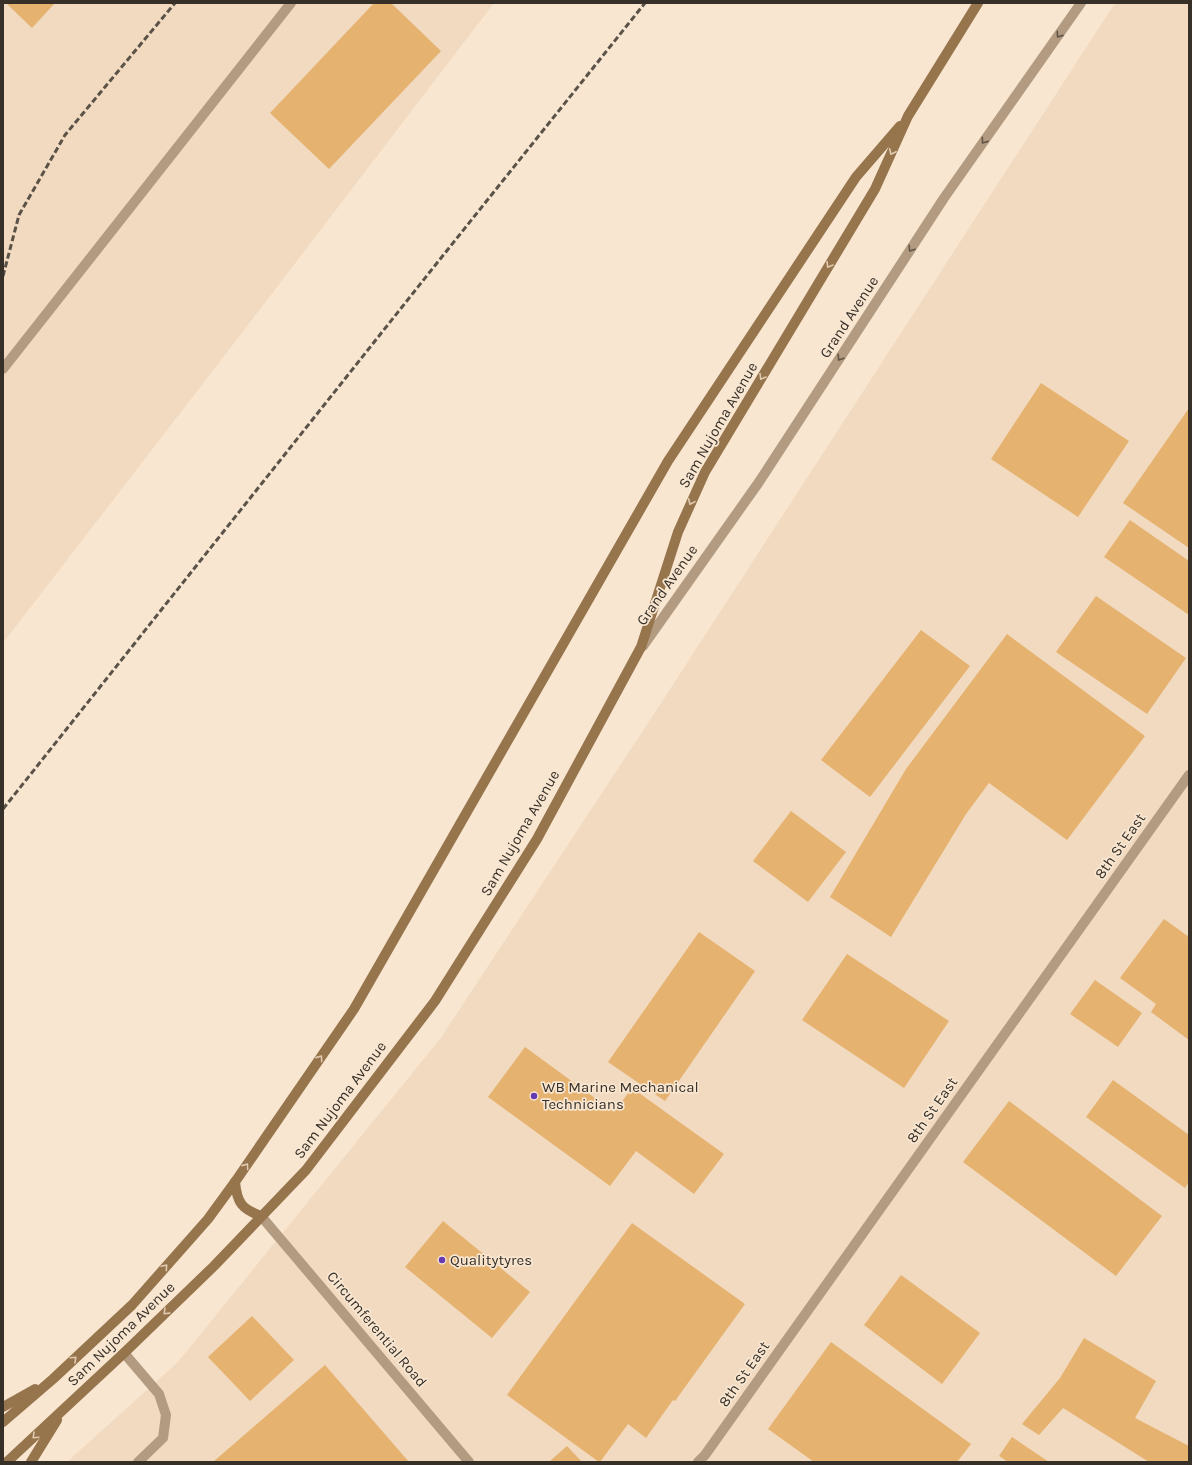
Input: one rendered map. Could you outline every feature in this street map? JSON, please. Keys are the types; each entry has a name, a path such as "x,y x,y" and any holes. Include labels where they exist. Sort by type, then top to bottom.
{"main road":[{"name":"Sam Nujoma Avenue","path":"7,1462 124,1354 214,1266 306,1170 435,1001 537,839 641,648 678,532 705,472 875,189 908,116 978,3"},
{"name":"Sam Nujoma Avenue","path":"3,1422 54,1379 132,1305 208,1219 235,1182 354,1009 668,461 856,177 908,116"},
{"path":"235,1182 236,1193 240,1202 247,1211 261,1216"},
{"path":"3,1407 54,1379"},
{"path":"31,1462 63,1409"}],"street":[{"path":"3,369 291,3"},
{"name":"Grand Avenue","path":"641,648 759,482 944,198 1081,3"},
{"name":"8th St East","path":"698,1462 705,1455 1189,775"},
{"name":"Circumferential Road","path":"261,1216 469,1462"},
{"path":"124,1354 159,1394 166,1415 163,1438 138,1462"}],"shaded area":[{"path":"3,3 494,3 3,643"},
{"path":"1115,3 1189,3 1189,1462 67,1462 178,1362 440,1039 650,720"}],"building":[{"path":"6,3 55,3 32,28"},
{"path":"374,3 391,3 441,51 329,169 270,113"},
{"path":"1041,383 1129,441 1078,517 991,459"},
{"path":"1189,408 1189,548 1123,503"},
{"path":"1130,520 1189,561 1189,615 1104,557"},
{"path":"1096,596 1186,658 1147,714 1056,652"},
{"path":"921,630 970,666 870,797 821,760"},
{"path":"1007,634 1145,736 1067,840 989,783 966,814 891,937 830,897 906,769"},
{"path":"791,811 846,852 808,902 753,861"},
{"path":"1164,919 1189,937 1189,1040 1151,1012 1156,1004 1120,978"},
{"path":"699,932 755,971 665,1101 608,1062"},
{"path":"847,954 949,1021 904,1088 802,1020"},
{"path":"1095,980 1142,1013 1118,1047 1070,1014"},
{"path":"525,1047 614,1112 632,1088 724,1154 694,1194 636,1151 610,1186 488,1097"},
{"path":"1113,1080 1189,1135 1189,1182 1185,1188 1086,1117"},
{"path":"1009,1101 1162,1216 1116,1276 963,1162"},
{"path":"443,1221 530,1292 492,1338 405,1267"},
{"path":"632,1223 745,1304 675,1401 673,1400 646,1438 628,1424 599,1462 507,1395"},
{"path":"901,1275 980,1333 942,1384 864,1325"},
{"path":"252,1316 294,1360 250,1401 208,1357"},
{"path":"1084,1338 1156,1381 1135,1418 1189,1446 1189,1462 1149,1462 1063,1408 1039,1435 1022,1424 1060,1378"},
{"path":"831,1342 971,1444 957,1462 814,1462 768,1429"},
{"path":"325,1365 409,1462 213,1462 243,1436"},
{"path":"1012,1437 1049,1462 1008,1462 999,1456"},
{"path":"567,1446 582,1462 549,1462"}],"railway":[{"path":"3,276 19,215 65,135 175,3"},
{"path":"3,809 645,3"}],"place":[{"name":"WB Marine Mechanical Technicians","path":"534,1096"},
{"name":"Qualitytyres","path":"442,1260"}]}
